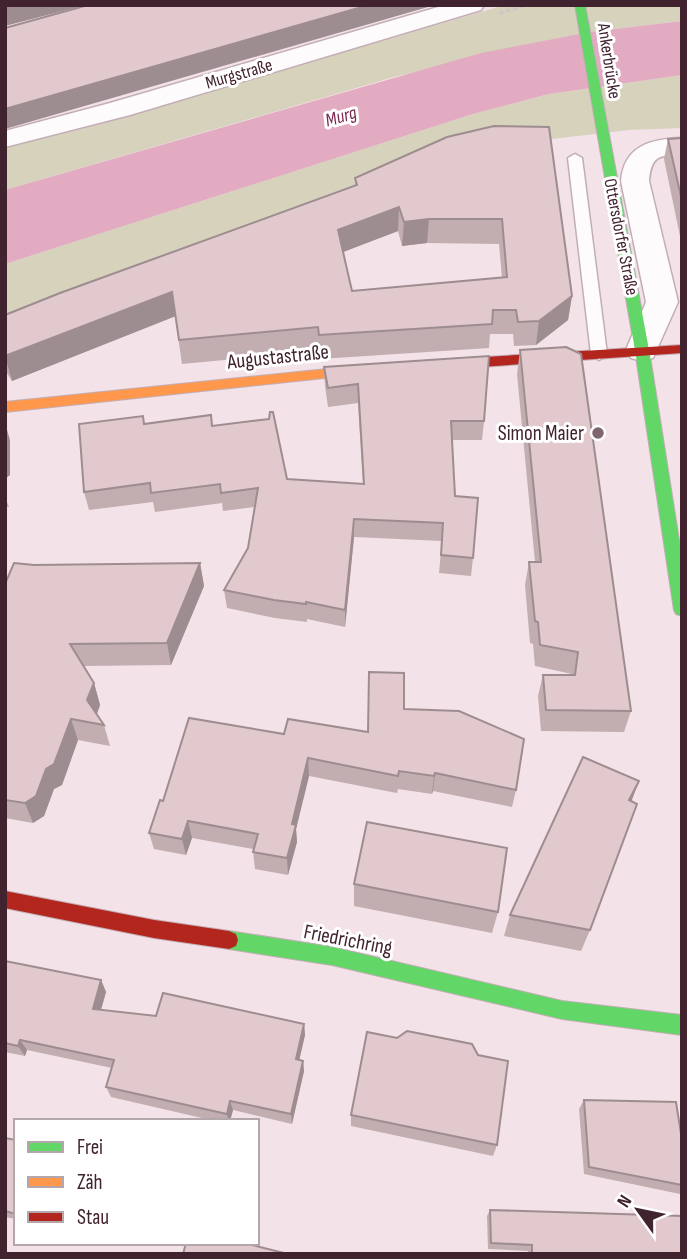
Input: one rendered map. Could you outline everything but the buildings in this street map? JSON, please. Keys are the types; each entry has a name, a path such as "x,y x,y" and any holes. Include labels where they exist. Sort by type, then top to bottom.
{"street":[{"name":"Murgstraße","path":"5,139 120,109 472,5"},
{"name":"Ankerbrücke","path":"580,5 600,123"},
{"name":"Ottersdorfer Straße","path":"600,123 642,351 682,610"},
{"name":"Ottersdorfer Straße","path":"642,351 662,302 635,181 635,170 646,153 670,146"},
{"path":"424,366 682,349"},
{"name":"Augustastraße","path":"5,407 316,373 397,368"},
{"name":"Friedrichring","path":"5,899 142,927 332,956 562,1010 682,1025"}],"lane":[{"path":"575,158 599,354"}],"shaded area":[{"path":"505,5 682,5 682,21 590,32 394,77 5,190 5,148 81,129"},
{"path":"682,75 682,128 629,130 507,144 5,325 5,264 473,114 549,94"}],"water":[{"name":"Murg","path":"682,21 682,75 549,94 473,114 5,264 5,190 481,53 590,32"}],"traffic: fast":[{"path":"580,5 642,350 682,610"},
{"path":"229,940 332,956 562,1010 682,1025"}],"traffic: slow":[{"path":"5,407 376,369"}],"traffic: jam":[{"path":"436,365 682,349"},
{"path":"5,899 154,929 229,940"}],"place":[{"name":"Simon Maier","path":"598,433"}]}
